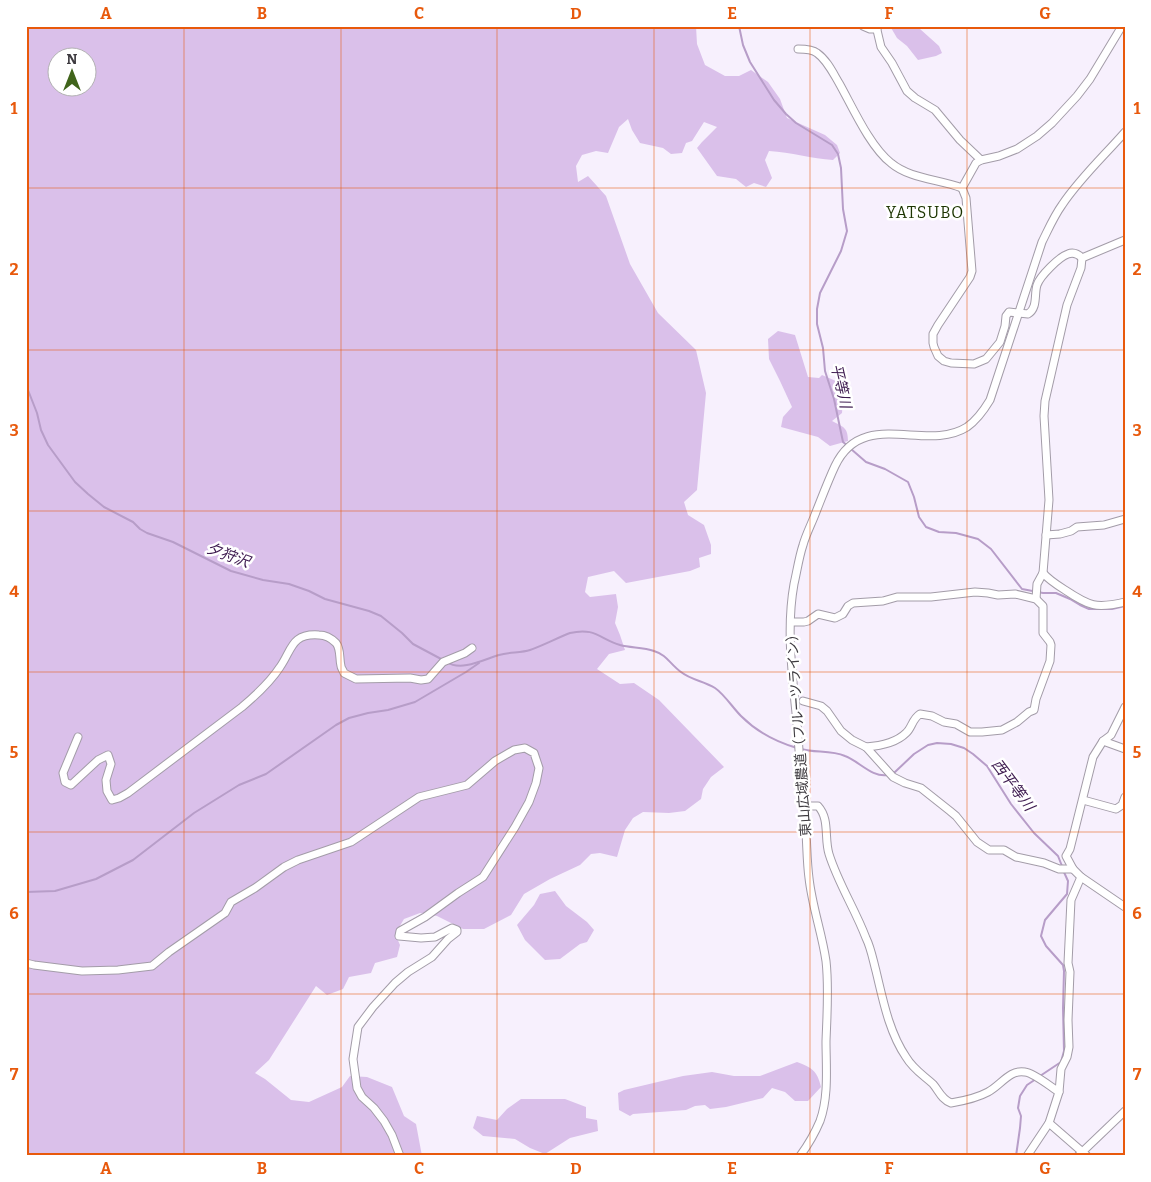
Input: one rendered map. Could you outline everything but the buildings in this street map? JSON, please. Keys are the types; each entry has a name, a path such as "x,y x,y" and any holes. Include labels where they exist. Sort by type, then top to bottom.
{"street":[{"path":"864,26 870,29 876,28 881,47 907,91 935,110 980,160"},
{"path":"962,188 976,163 980,160 999,156 1017,149 1052,123 1090,79 1122,26"},
{"path":"798,49 816,52 823,59 832,71 869,136 890,163 902,171 962,188"},
{"name":"東山広域農道（フルーツライン）","path":"800,1156 817,1128 824,1106 827,1011 826,961 809,879 791,651 794,586 803,544 836,464 846,450 856,442 867,436 891,434 937,436 950,434 969,426 980,414 990,400 1042,242 1061,206 1076,186 1125,132"},
{"path":"962,188 966,198 972,271 970,278 933,334 934,347 938,356 944,361 974,364 986,359 1000,342 1006,316 1009,312 1028,314 1034,308 1036,285 1040,278 1066,254 1078,254 1082,258"},
{"path":"1082,258 1125,240"},
{"path":"866,747 890,742 907,733 915,718 920,714 956,724 970,732 982,732 1002,730 1034,710 1036,699 1050,661 1051,645 1043,633 1043,606 1036,594 1037,584 1043,573 1050,500 1044,416 1045,401 1068,305 1081,268 1082,258"},
{"path":"1046,535 1060,534 1077,528 1104,525 1125,519"},
{"path":"1043,573 1084,602 1100,606 1125,602"},
{"path":"791,622 808,621 818,614 835,618 843,614 848,606 853,603 882,601 897,597 931,597 975,592 998,595 1036,594"},
{"path":"78,737 63,773 66,782 71,785 98,760 108,756 111,764 106,780 106,791 112,800 128,793 242,707 280,667 289,649 298,639 304,636 314,634 329,637 339,650 344,673 356,679 428,679 443,662 472,648"},
{"path":"803,701 821,706 841,730 852,740 866,747 890,774 905,783 921,788 950,811 977,842 989,850 1004,850 1016,856 1059,869 1070,869 1125,907"},
{"path":"1070,869 1066,856 1070,849 1093,757 1103,741 1111,735 1125,707"},
{"path":"1103,741 1125,749"},
{"path":"26,963 82,970 118,970 152,966 169,952 225,914 231,902 255,888 284,867 298,860 351,842 419,797 467,785 514,750 525,748 534,753 539,768 536,783 529,802 515,827 483,877 426,917 400,931 399,936 435,937 452,928 458,932 448,939 432,957 396,982 358,1027 353,1059 357,1088 362,1097 384,1121 400,1156"},
{"path":"1083,800 1116,809 1122,805 1125,797"},
{"path":"804,806 818,806 822,811 828,852 867,940 896,1038 905,1057 913,1067 935,1086 942,1098 951,1104 989,1092 1017,1072 1028,1072 1059,1092"},
{"path":"1027,1156 1049,1123 1059,1092 1061,1069 1067,1057 1069,1047 1070,972 1068,963 1071,900 1081,877"},
{"path":"1049,1123 1083,1154 1125,1111"}],"shaded area":[{"path":"26,26 696,26 697,44 705,65 725,76 739,76 751,70 768,82 780,99 787,118 825,135 837,145 840,153 833,160 769,151 765,160 772,178 766,187 754,183 746,187 736,179 717,176 697,148 717,127 704,122 692,141 686,143 682,153 671,154 663,148 640,143 628,119 619,127 608,153 596,151 582,155 576,166 578,182 588,176 606,196 630,264 658,313 696,350 706,393 697,490 684,502 688,515 704,525 711,545 711,554 699,558 700,567 690,571 626,583 614,571 588,577 585,592 590,597 616,594 618,607 615,623 625,650 609,654 597,669 620,684 634,683 659,700 724,767 711,777 703,789 701,799 685,811 669,813 643,812 633,818 625,830 617,857 600,853 591,854 580,865 524,894 511,915 484,929 463,929 437,916 420,913 404,919 395,934 400,945 397,957 375,963 371,973 349,977 343,989 327,995 316,986 269,1060 255,1073 291,1100 309,1102 342,1087 350,1076 367,1077 392,1087 404,1116 416,1124 422,1156 26,1156"},
{"path":"890,26 918,26 939,46 942,53 918,60 907,46 897,38"},
{"path":"778,331 795,335 808,377 819,378 822,375 836,381 843,397 842,413 832,421 846,430 848,441 830,446 818,437 781,427 783,417 792,407 769,359 768,339"},
{"path":"555,891 566,906 587,922 594,930 587,942 580,944 560,959 545,960 525,940 517,925 534,905 540,894"},
{"path":"797,1062 807,1066 816,1073 821,1087 808,1101 795,1101 785,1092 772,1088 763,1098 726,1107 710,1109 705,1105 695,1106 686,1110 633,1114 630,1116 619,1110 618,1093 624,1090 683,1076 712,1072 734,1076 760,1076"},
{"path":"521,1099 565,1099 586,1107 586,1118 597,1120 598,1131 570,1138 545,1154 515,1139 483,1136 473,1128 477,1116 497,1120 507,1109"}],"waterway":[{"name":"平等川","path":"739,26 743,45 750,62 774,100 796,123 832,145 838,154 847,231 841,251 820,293 817,324 823,348 825,371 834,399 843,442 848,446"},
{"name":"夕狩沢","path":"26,385 48,445 75,482 104,507 133,522 147,533 173,542 231,571 263,580 289,584 325,599 381,616 413,644 443,660"},
{"name":"平等川","path":"851,449 866,462 885,469 908,482 919,517 926,527 939,532 956,533 978,539 991,549 1022,589 1043,593 1056,593 1089,609 1112,609 1125,606"},
{"name":"西平等川","path":"447,662 459,666 466,665 503,654 530,650 570,633 586,632 597,634 613,643 658,653 685,675 718,691 741,716 760,731 782,743 797,748"},
{"path":"26,892 55,891 96,879 133,860 194,813 239,785 266,774 336,725 349,718 415,702 479,663"},
{"name":"西平等川","path":"892,773 928,745 937,743 951,744 964,748 987,766 1011,804 1034,833 1058,856 1062,866"},
{"name":"西平等川","path":"801,749 840,754 876,774 888,775"},
{"name":"西平等川","path":"1040,1076 1061,1062 1064,1051 1063,965 1046,946 1041,936 1045,920 1067,894 1068,881 1063,870"},
{"name":"西平等川","path":"1016,1156 1021,1116 1018,1108 1020,1096 1027,1085 1036,1079"}],"district":[{"name":"YATSUBO","path":"925,212"}]}
